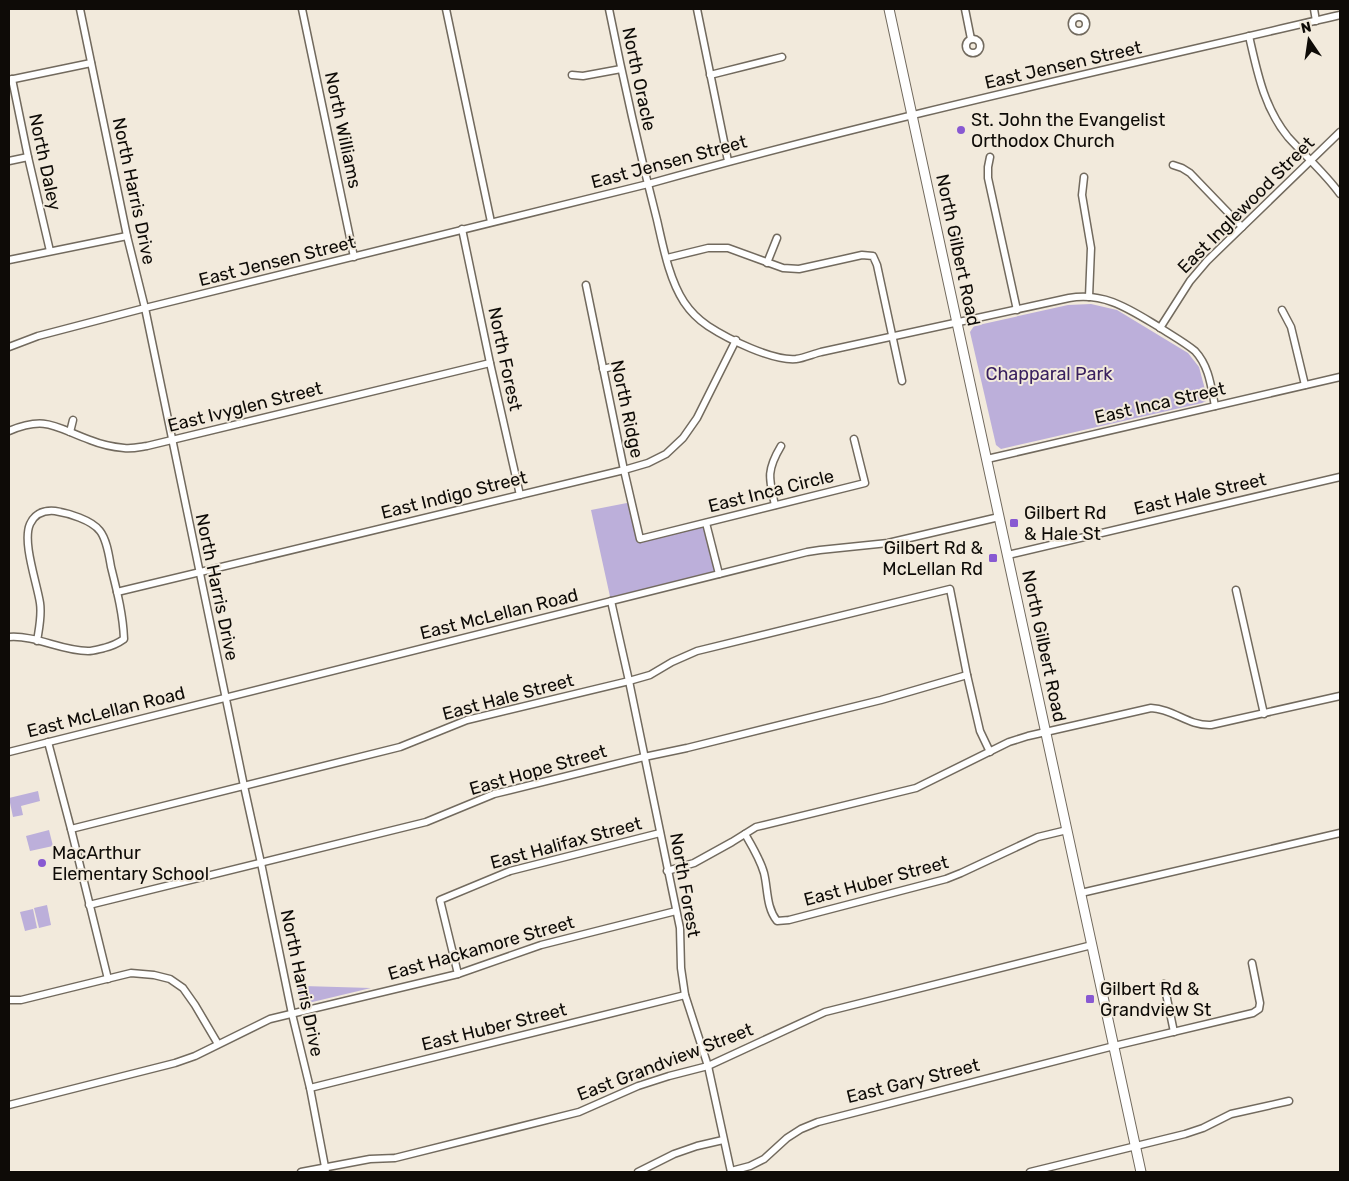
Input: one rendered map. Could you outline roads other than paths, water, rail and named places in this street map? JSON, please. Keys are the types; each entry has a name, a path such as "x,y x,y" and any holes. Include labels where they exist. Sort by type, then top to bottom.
{"main road":[{"name":"North Gilbert Road","path":"889,9 1141,1172"}],"street":[{"name":"North Harris Drive","path":"80,9 127,236 145,308 171,441 326,1170"},
{"name":"North Williams","path":"302,9 354,258"},
{"path":"446,9 490,222"},
{"name":"North Oracle","path":"609,9 621,69 666,258 674,283 683,301 693,314 708,326 766,354 780,358 796,359 892,336 1069,298 1089,297 1122,306 1189,346 1199,356 1208,374 1215,406"},
{"path":"697,9 728,161"},
{"path":"965,9 971,39"},
{"path":"1075,9 1077,17"},
{"path":"1314,9 1316,20"},
{"name":"East Jensen Street","path":"9,347 38,336 145,308 648,184 728,161 1340,15"},
{"path":"1249,36 1260,84 1269,107 1288,137 1340,194"},
{"path":"710,75 782,57"},
{"path":"11,80 91,63"},
{"path":"572,75 583,76 621,69"},
{"name":"North Daley","path":"11,80 50,251"},
{"name":"East Inglewood Street","path":"1160,328 1183,290 1207,260 1340,132"},
{"path":"9,161 28,157"},
{"path":"990,157 988,178 1017,310"},
{"path":"1173,165 1190,173 1242,227"},
{"path":"1084,177 1082,195 1092,248 1089,297"},
{"name":"North Forest","path":"462,229 520,495"},
{"path":"9,260 127,236"},
{"path":"767,263 777,238"},
{"path":"666,258 708,248 728,248 782,268 800,269 862,256 873,256 877,265 902,381"},
{"name":"North Ridge","path":"586,285 640,539"},
{"path":"1282,310 1291,327 1305,385"},
{"name":"East Indigo Street","path":"117,592 648,463 666,454 683,438 697,418 736,340"},
{"name":"East Ivyglen Street","path":"9,431 40,423 57,426 90,440 125,448 147,446 490,363"},
{"path":"604,369 619,365"},
{"name":"East Inca Street","path":"987,459 1340,377"},
{"path":"70,432 73,420"},
{"name":"East Inca Circle","path":"640,539 865,483 854,439"},
{"path":"775,505 769,471 773,459 781,446"},
{"name":"East Hale Street","path":"1008,555 1340,477"},
{"path":"9,637 27,638 37,641 76,651 91,651 116,644 124,638 124,626 117,592 106,544 100,531 90,522 50,510 38,513 30,523 28,532 28,545 40,604 41,620 37,641"},
{"name":"East McLellan Road","path":"9,752 807,552 888,543 999,517"},
{"path":"706,523 719,574"},
{"name":"East Hale Street","path":"71,829 400,748 467,720 650,675 672,662 697,651 950,589 967,675"},
{"path":"1236,590 1264,714"},
{"name":"North Forest","path":"611,601 680,928 680,968 685,995 708,1066 731,1172"},
{"path":"967,675 980,731 990,752"},
{"name":"East Hope Street","path":"89,905 426,822 494,794 872,702 967,675"},
{"path":"667,871 694,863 756,827 916,788 1015,740 1151,708 1165,710 1190,722 1204,726 1340,696"},
{"path":"48,742 108,979"},
{"name":"East Huber Street","path":"745,834 760,862 764,873 770,908 777,921 789,920 946,879 1038,837 1067,830"},
{"path":"1081,893 1340,832"},
{"name":"East Halifax Street","path":"458,974 440,900 510,871 660,833"},
{"name":"East Hackamore Street","path":"9,1105 175,1063 195,1056 270,1019 458,974 541,945 676,912"},
{"name":"East Grandview Street","path":"301,1172 326,1170 370,1159 395,1158 579,1112 638,1086 708,1066 825,1012 1092,945"},
{"name":"East Gary Street","path":"731,1172 764,1160 787,1138 801,1129 818,1122 1114,1046 1256,1012 1260,1006 1260,1000 1252,963"},
{"path":"9,1000 21,1000 131,973 154,975 170,979 183,988 218,1044"},
{"path":"1164,984 1174,1032"},
{"name":"East Huber Street","path":"310,1088 685,995"},
{"path":"1030,1172 1190,1132 1231,1114 1289,1101"},
{"path":"638,1172 674,1154 723,1140"}],"place":[{"name":"St. John the Evangelist Orthodox Church","path":"961,130"},
{"name":"Gilbert Rd & Hale St","path":"1014,523"},
{"name":"Gilbert Rd & McLellan Rd","path":"993,558"},
{"name":"MacArthur Elementary School","path":"42,863"},
{"name":"Gilbert Rd & Grandview St","path":"1090,999"}],"park label":[{"name":"Chapparal Park","path":"1049,374"}]}
